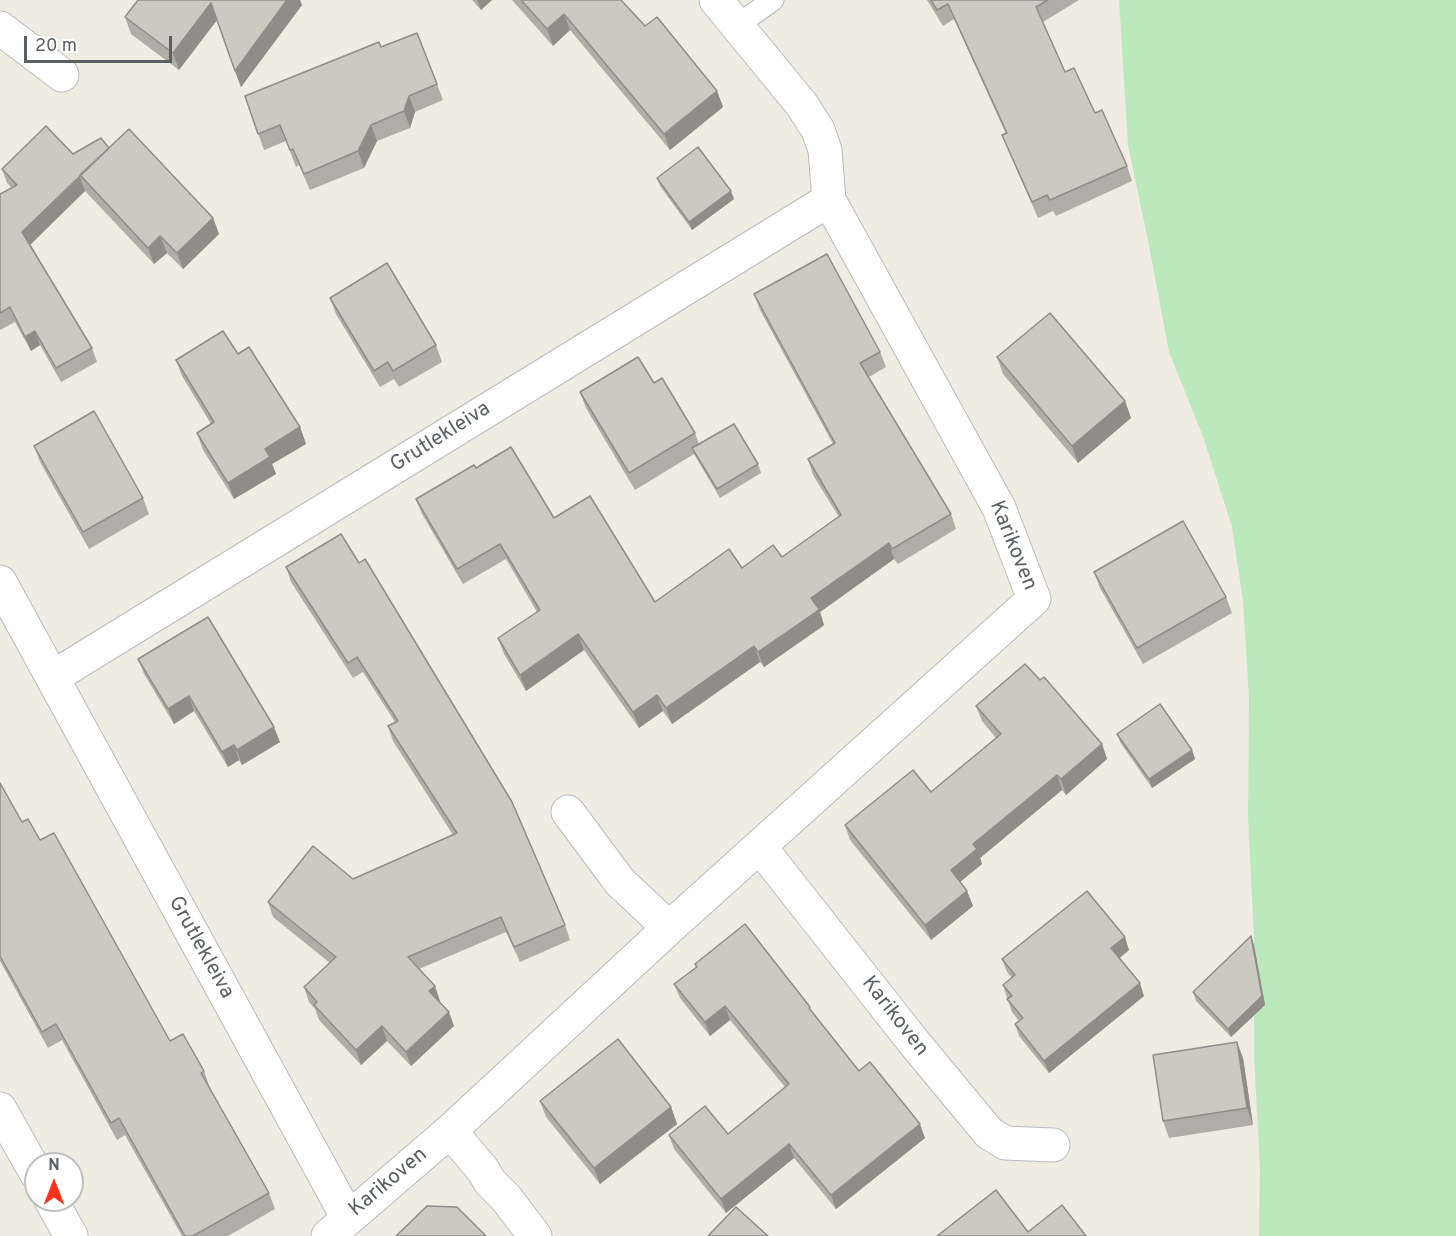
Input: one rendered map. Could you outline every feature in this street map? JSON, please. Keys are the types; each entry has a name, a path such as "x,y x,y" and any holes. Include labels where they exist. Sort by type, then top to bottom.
{"street":[{"path":"716,0 801,105 818,130 825,150 829,200"},
{"path":"0,28 62,75"},
{"name":"Grutlekleiva","path":"53,676 829,200"},
{"name":"Karikoven","path":"338,1227 450,1131 669,928 1034,599 999,508 829,200"},
{"name":"Grutlekleiva","path":"0,582 53,676 338,1227"},
{"path":"568,812 620,882 669,928"},
{"name":"Karikoven","path":"760,847 912,1040 989,1133 1005,1143 1053,1144"},
{"path":"0,1109 24,1152"},
{"path":"450,1131 535,1236"},
{"path":"58,1212 71,1236"}],"lane":[{"path":"736,26 773,0"}],"green space":[{"path":"1119,0 1456,0 1456,1236 1259,1236 1260,1168 1254,1056 1254,937 1248,818 1249,698 1243,601 1232,527 1204,439 1169,352 1128,145"}],"building":[{"path":"138,0 287,0 235,71 211,3 173,53 125,17"},
{"path":"521,0 621,0 645,26 657,17 717,91 664,134 564,14 547,29"},
{"path":"931,0 1048,0 1036,7 1065,72 1074,68 1095,113 1102,110 1127,166 1050,200 1047,195 1032,202 1002,135 1007,133 948,4 937,10"},
{"path":"417,33 437,84 409,96 404,111 371,125 358,151 304,174 293,149 290,150 280,125 258,134 245,96 379,42 381,47"},
{"path":"46,126 73,154 101,138 109,148 22,232 92,348 56,368 35,331 25,337 10,307 0,313 0,194 17,185 2,169"},
{"path":"129,129 213,218 177,253 160,236 148,248 80,175"},
{"path":"698,147 731,191 689,222 657,178"},
{"path":"827,254 880,352 860,363 951,514 892,549 889,543 811,598 819,609 816,612 758,652 754,646 666,708 657,695 633,712 578,634 520,675 498,638 540,610 500,544 457,569 416,499 474,465 476,468 511,447 554,518 590,496 655,602 729,549 742,568 773,545 782,557 841,515 808,459 835,443 754,294"},
{"path":"387,263 436,345 393,371 388,362 374,371 330,298"},
{"path":"1050,313 1125,401 1072,446 997,357"},
{"path":"223,331 238,354 249,347 300,427 265,449 270,457 228,483 197,433 214,422 176,360"},
{"path":"638,357 654,383 662,378 695,433 629,473 580,392"},
{"path":"94,411 143,498 83,532 34,446"},
{"path":"734,424 758,464 717,489 692,448"},
{"path":"1183,521 1226,597 1137,648 1094,572"},
{"path":"341,534 359,563 365,559 512,802 565,925 514,947 501,917 408,957 435,986 429,991 449,1012 406,1052 382,1026 356,1050 314,1005 317,1002 304,987 336,957 268,902 313,846 353,879 457,833 388,726 398,721 357,657 348,663 286,567"},
{"path":"208,617 274,727 237,750 234,745 222,752 189,696 168,709 138,659"},
{"path":"1025,664 1040,680 1044,677 1102,744 1061,779 1057,775 973,844 977,849 951,870 967,891 925,925 845,825 913,770 931,792 1001,734 976,706"},
{"path":"1160,704 1192,750 1149,779 1117,734"},
{"path":"0,783 22,822 28,819 40,840 54,833 170,1041 183,1034 204,1071 201,1073 269,1193 193,1236 185,1236 119,1118 111,1123 56,1024 42,1032 0,956"},
{"path":"1087,891 1125,937 1111,948 1140,983 1044,1061 1015,1024 1023,1018 1007,999 1012,996 1003,985 1015,975 1002,959"},
{"path":"745,924 859,1071 870,1062 920,1124 831,1195 789,1144 721,1199 669,1135 705,1106 728,1134 789,1084 725,1006 705,1022 674,984 697,967 695,964"},
{"path":"1251,936 1262,996 1228,1029 1193,992"},
{"path":"618,1039 671,1107 594,1168 540,1101"},
{"path":"1237,1042 1247,1108 1163,1121 1153,1055"},
{"path":"996,1190 1028,1232 1062,1205 1086,1236 937,1236"},
{"path":"427,1206 457,1207 486,1236 396,1236"},
{"path":"736,1207 768,1236 708,1236"}]}
